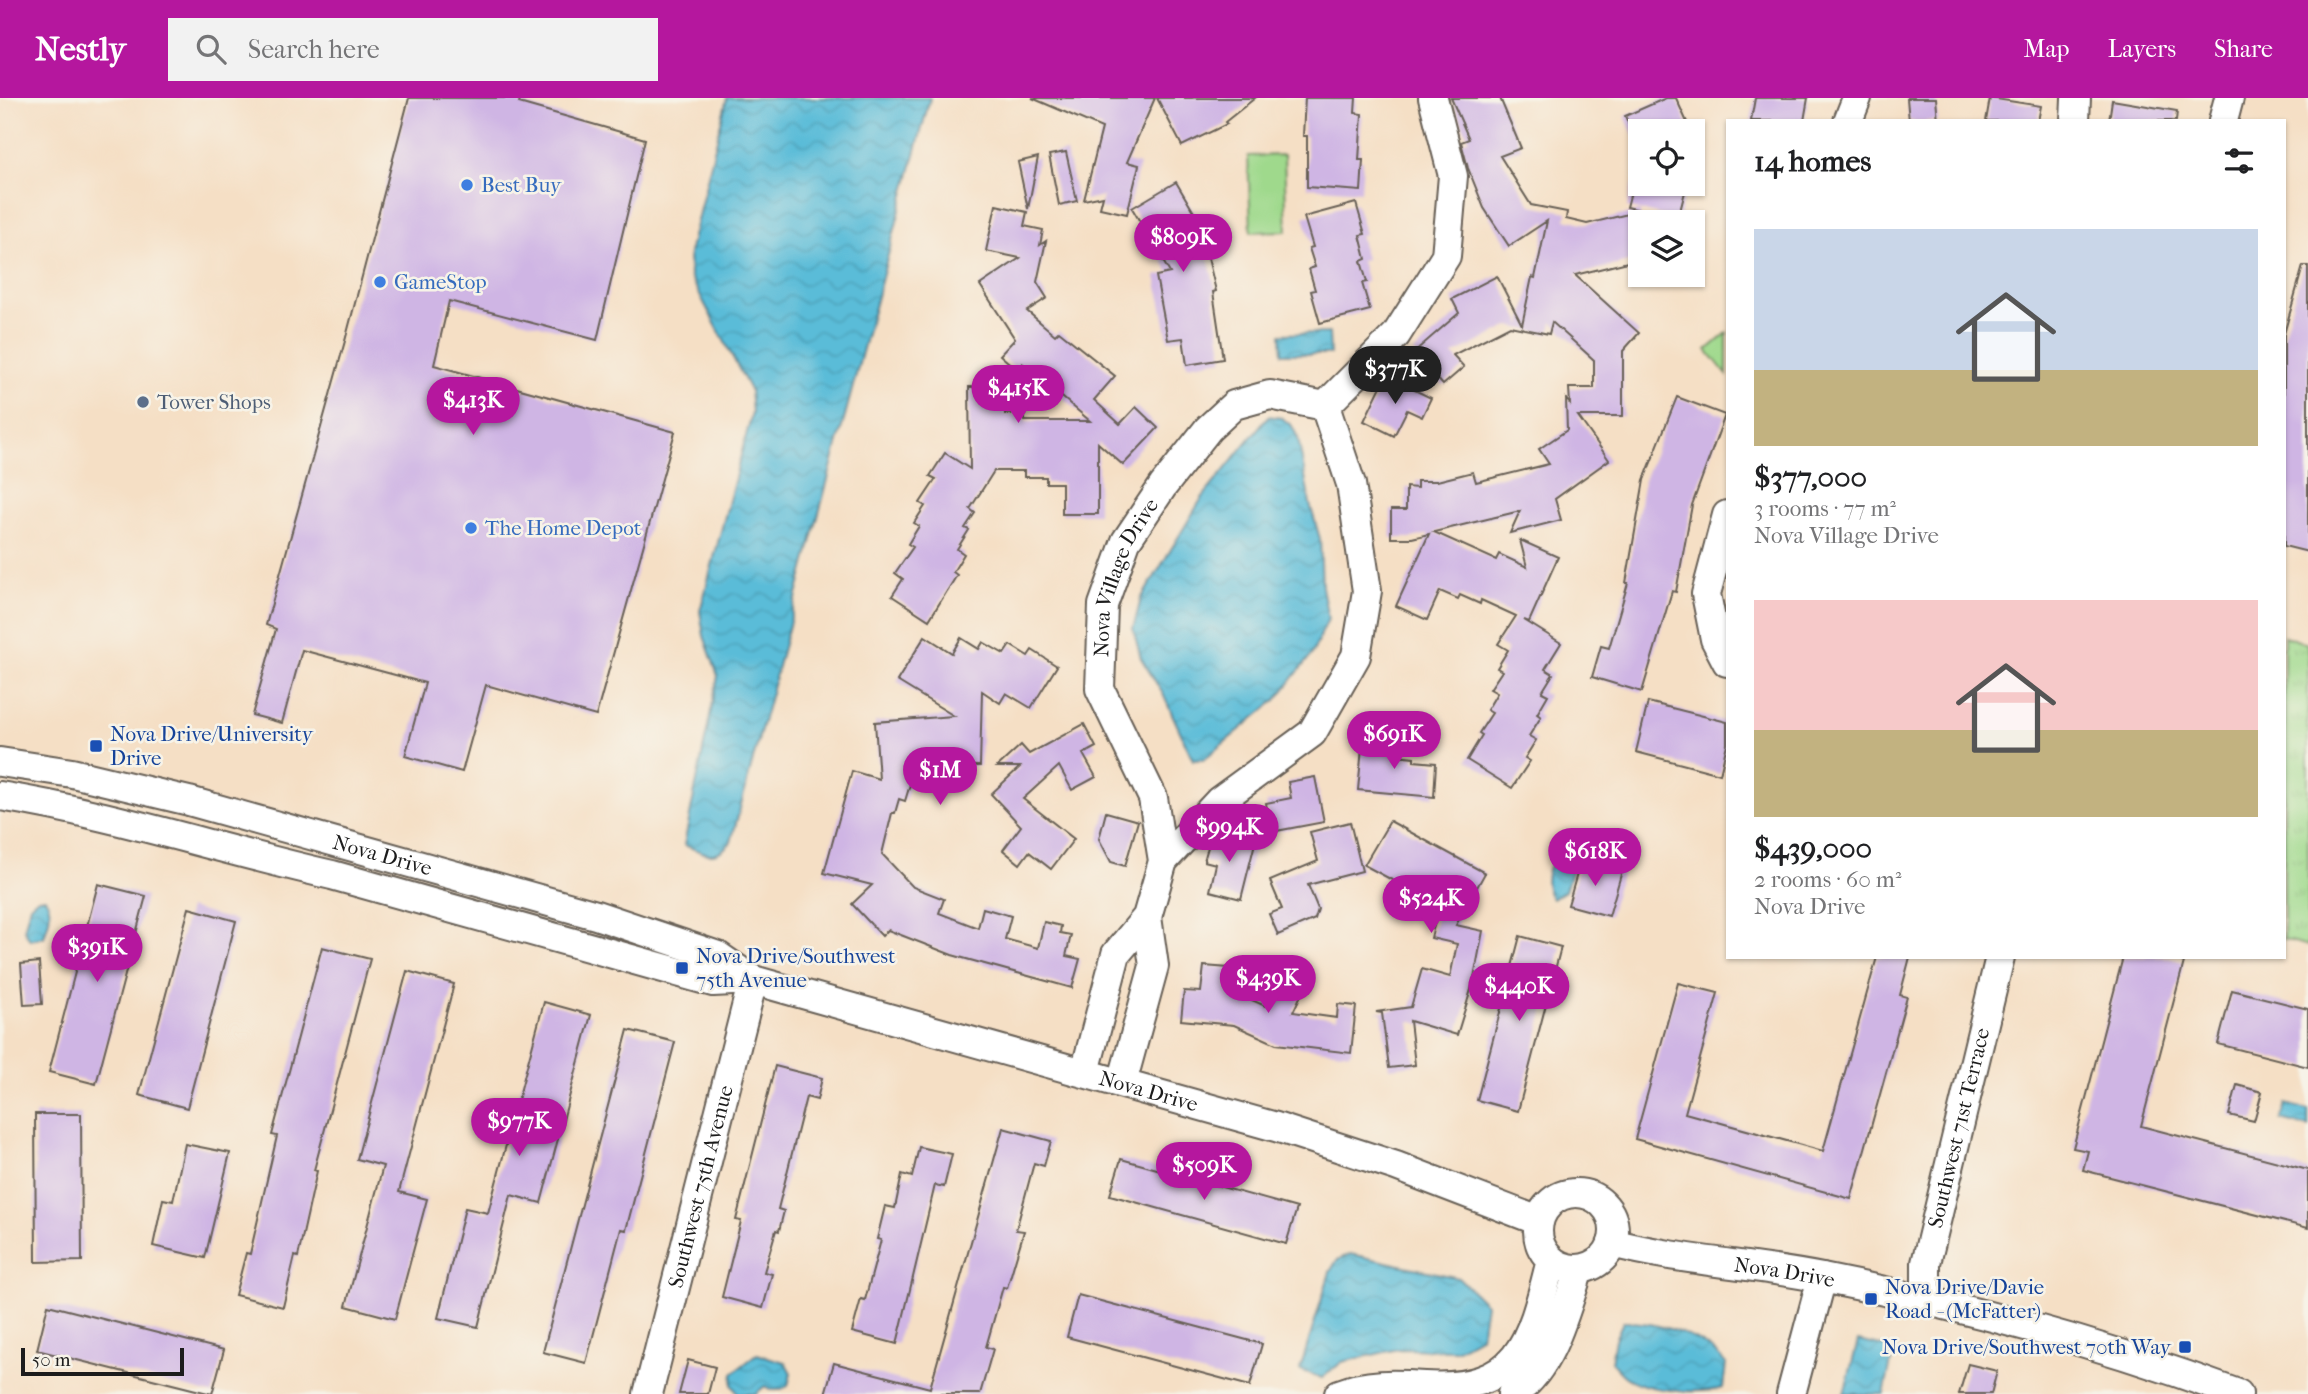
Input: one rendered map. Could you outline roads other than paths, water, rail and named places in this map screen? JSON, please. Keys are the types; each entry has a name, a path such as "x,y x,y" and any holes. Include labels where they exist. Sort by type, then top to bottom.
{"street":[{"path":"1325,406 1396,335 1446,256 1452,176 1433,98"},
{"path":"1849,119 1857,98"},
{"path":"2075,119 2076,98"},
{"path":"2224,119 2229,98"},
{"name":"Nova Village Drive","path":"1085,1072 1116,954 1147,917 1163,861 1153,798 1100,689 1103,605 1126,541 1163,486 1208,429 1234,405 1270,395 1325,406 1351,484 1367,591 1356,656 1312,733 1219,801 1163,861"},
{"path":"1726,519 1706,594 1715,639 1726,660"},
{"name":"Nova Drive","path":"0,762 72,773 189,801 596,915 719,956 753,980"},
{"name":"Nova Drive","path":"0,796 62,806 346,878 713,982 753,980 1085,1072 1344,1148 1539,1221"},
{"path":"62,806 143,812 189,801"},
{"path":"300,868 307,835"},
{"name":"Nova Village Drive","path":"1122,1083 1154,966 1147,917"},
{"name":"Southwest 71st Terrace","path":"1926,1301 1926,1263 2000,959"},
{"name":"Southwest 75th Avenue","path":"648,1394 753,980"},
{"path":"1583,1193 1605,1206 1612,1217 1612,1243 1608,1253 1600,1261 1579,1269 1564,1267 1551,1260 1539,1242 1539,1221 1543,1211 1561,1196 1583,1193"},
{"name":"Nova Drive","path":"1612,1243 1650,1252 1822,1278 1926,1301 2058,1334 2161,1366 2238,1394"},
{"path":"1339,1394 1354,1388 1393,1384 1453,1388 1482,1381 1505,1369 1524,1343 1539,1306 1551,1260"},
{"path":"1513,1394 1522,1388 1547,1356 1579,1269"},
{"path":"1791,1394 1822,1278"}],"water":[{"path":"727,98 930,98 731,842 719,852 709,854 684,845 718,676 704,636 700,611 752,413 750,390 690,276 689,253"},
{"path":"1329,333 1330,354 1282,354 1281,334"},
{"path":"1268,416 1282,418 1292,426 1298,438 1310,504 1320,539 1322,587 1328,619 1312,654 1276,700 1203,760 1193,760 1163,694 1141,658 1133,629 1141,599 1202,498"},
{"path":"1561,855 1568,859 1572,869 1565,891 1552,899 1546,881 1548,869"},
{"path":"38,898 45,898 50,912 44,937 30,940 24,930 30,905"},
{"path":"2286,1104 2308,1110 2308,1127 2281,1120"},
{"path":"1350,1254 1459,1278 1486,1304 1481,1336 1456,1350 1398,1349 1342,1362 1322,1378 1300,1370 1330,1272 1337,1260"},
{"path":"1623,1322 1665,1327 1705,1345 1726,1364 1723,1388 1701,1391 1661,1389 1627,1378 1611,1362 1615,1339"},
{"path":"1858,1341 1894,1349 1884,1394 1844,1394"},
{"path":"757,1354 785,1362 791,1373 788,1386 776,1390 765,1386 755,1394 738,1394 732,1385 733,1373"}],"place":[{"name":"Best Buy","path":"467,185"},
{"name":"GameStop","path":"380,282"},
{"name":"Tower Shops","path":"143,402"},
{"name":"The Home Depot","path":"471,528"},
{"name":"Nova Drive/University Drive","path":"96,746"},
{"name":"Nova Drive/Southwest 75th Avenue","path":"682,968"},
{"name":"Nova Drive/Davie Road - (McFatter)","path":"1871,1299"},
{"name":"Nova Drive/Southwest 70th Way","path":"2185,1347"}]}
